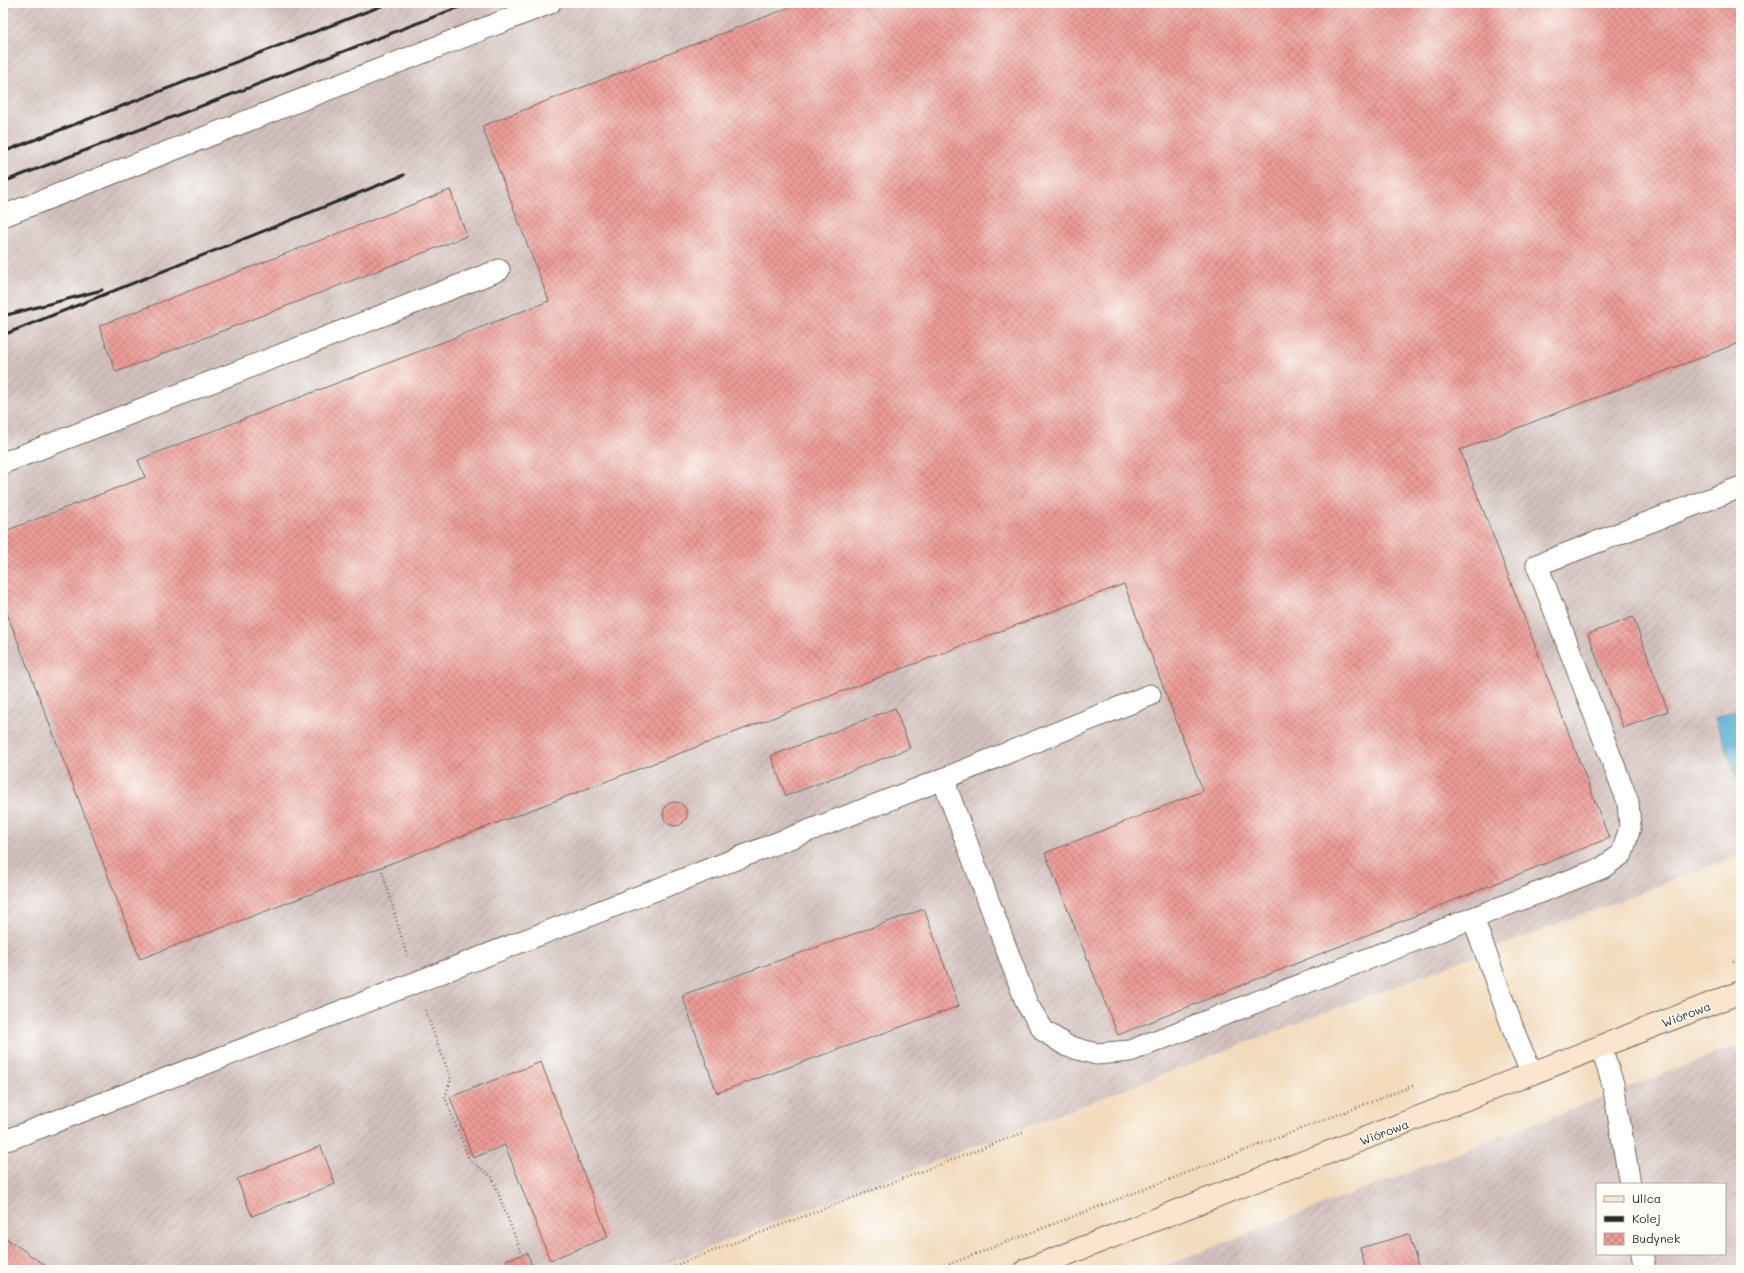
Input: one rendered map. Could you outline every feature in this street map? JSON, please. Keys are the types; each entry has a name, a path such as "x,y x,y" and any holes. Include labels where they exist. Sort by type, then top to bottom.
{"street":[{"name":"Wiórowa","path":"1026,1270 1601,1048 1741,992"}],"lane":[{"path":"3,216 550,3"},
{"path":"3,463 499,270"},
{"path":"943,779 1026,1004 1044,1031 1067,1046 1096,1054 1130,1050 1602,868 1622,854 1630,827 1628,802 1537,565 1741,487"},
{"path":"3,1140 10,1140 943,779 1150,695"},
{"path":"1473,918 1519,1045 1533,1074"},
{"path":"1601,1048 1613,1084 1630,1183"},
{"path":"1642,1255 1645,1270"}],"path":[{"path":"381,867 415,983 451,1079 445,1097 469,1160 492,1178 522,1252"},
{"path":"1726,965 1741,959"},
{"path":"934,1270 1416,1085"},
{"path":"663,1270 1025,1132"}],"shaded area":[{"path":"3,3 1741,3 1741,854 650,1270 3,1270"},
{"path":"1741,1044 1741,1270 1154,1270"}],"water":[{"path":"1741,708 1741,788 1715,718"}],"building":[{"path":"801,3 1741,3 1741,342 1460,450 1609,838 1118,1035 1045,853 1203,791 1124,584 140,959 3,603 3,532 145,477 138,460 549,301 482,126"},
{"path":"450,190 467,236 116,372 99,326"},
{"path":"1633,617 1668,711 1623,728 1588,634"},
{"path":"895,708 910,748 786,796 771,756"},
{"path":"675,802 684,805 687,814 684,823 675,826 666,823 663,814 666,805"},
{"path":"924,909 959,1006 717,1093 682,995"},
{"path":"541,1062 608,1237 550,1260 505,1145 473,1158 450,1097"},
{"path":"321,1146 335,1184 252,1216 237,1179"},
{"path":"1409,1234 1419,1270 1366,1270 1360,1248"},
{"path":"3,1236 52,1270 3,1270"},
{"path":"527,1253 533,1268 529,1270 510,1270 506,1260"}],"railway":[{"path":"3,152 389,3"},
{"path":"3,182 470,3"},
{"path":"3,335 404,175"},
{"path":"3,316 102,290"}]}
